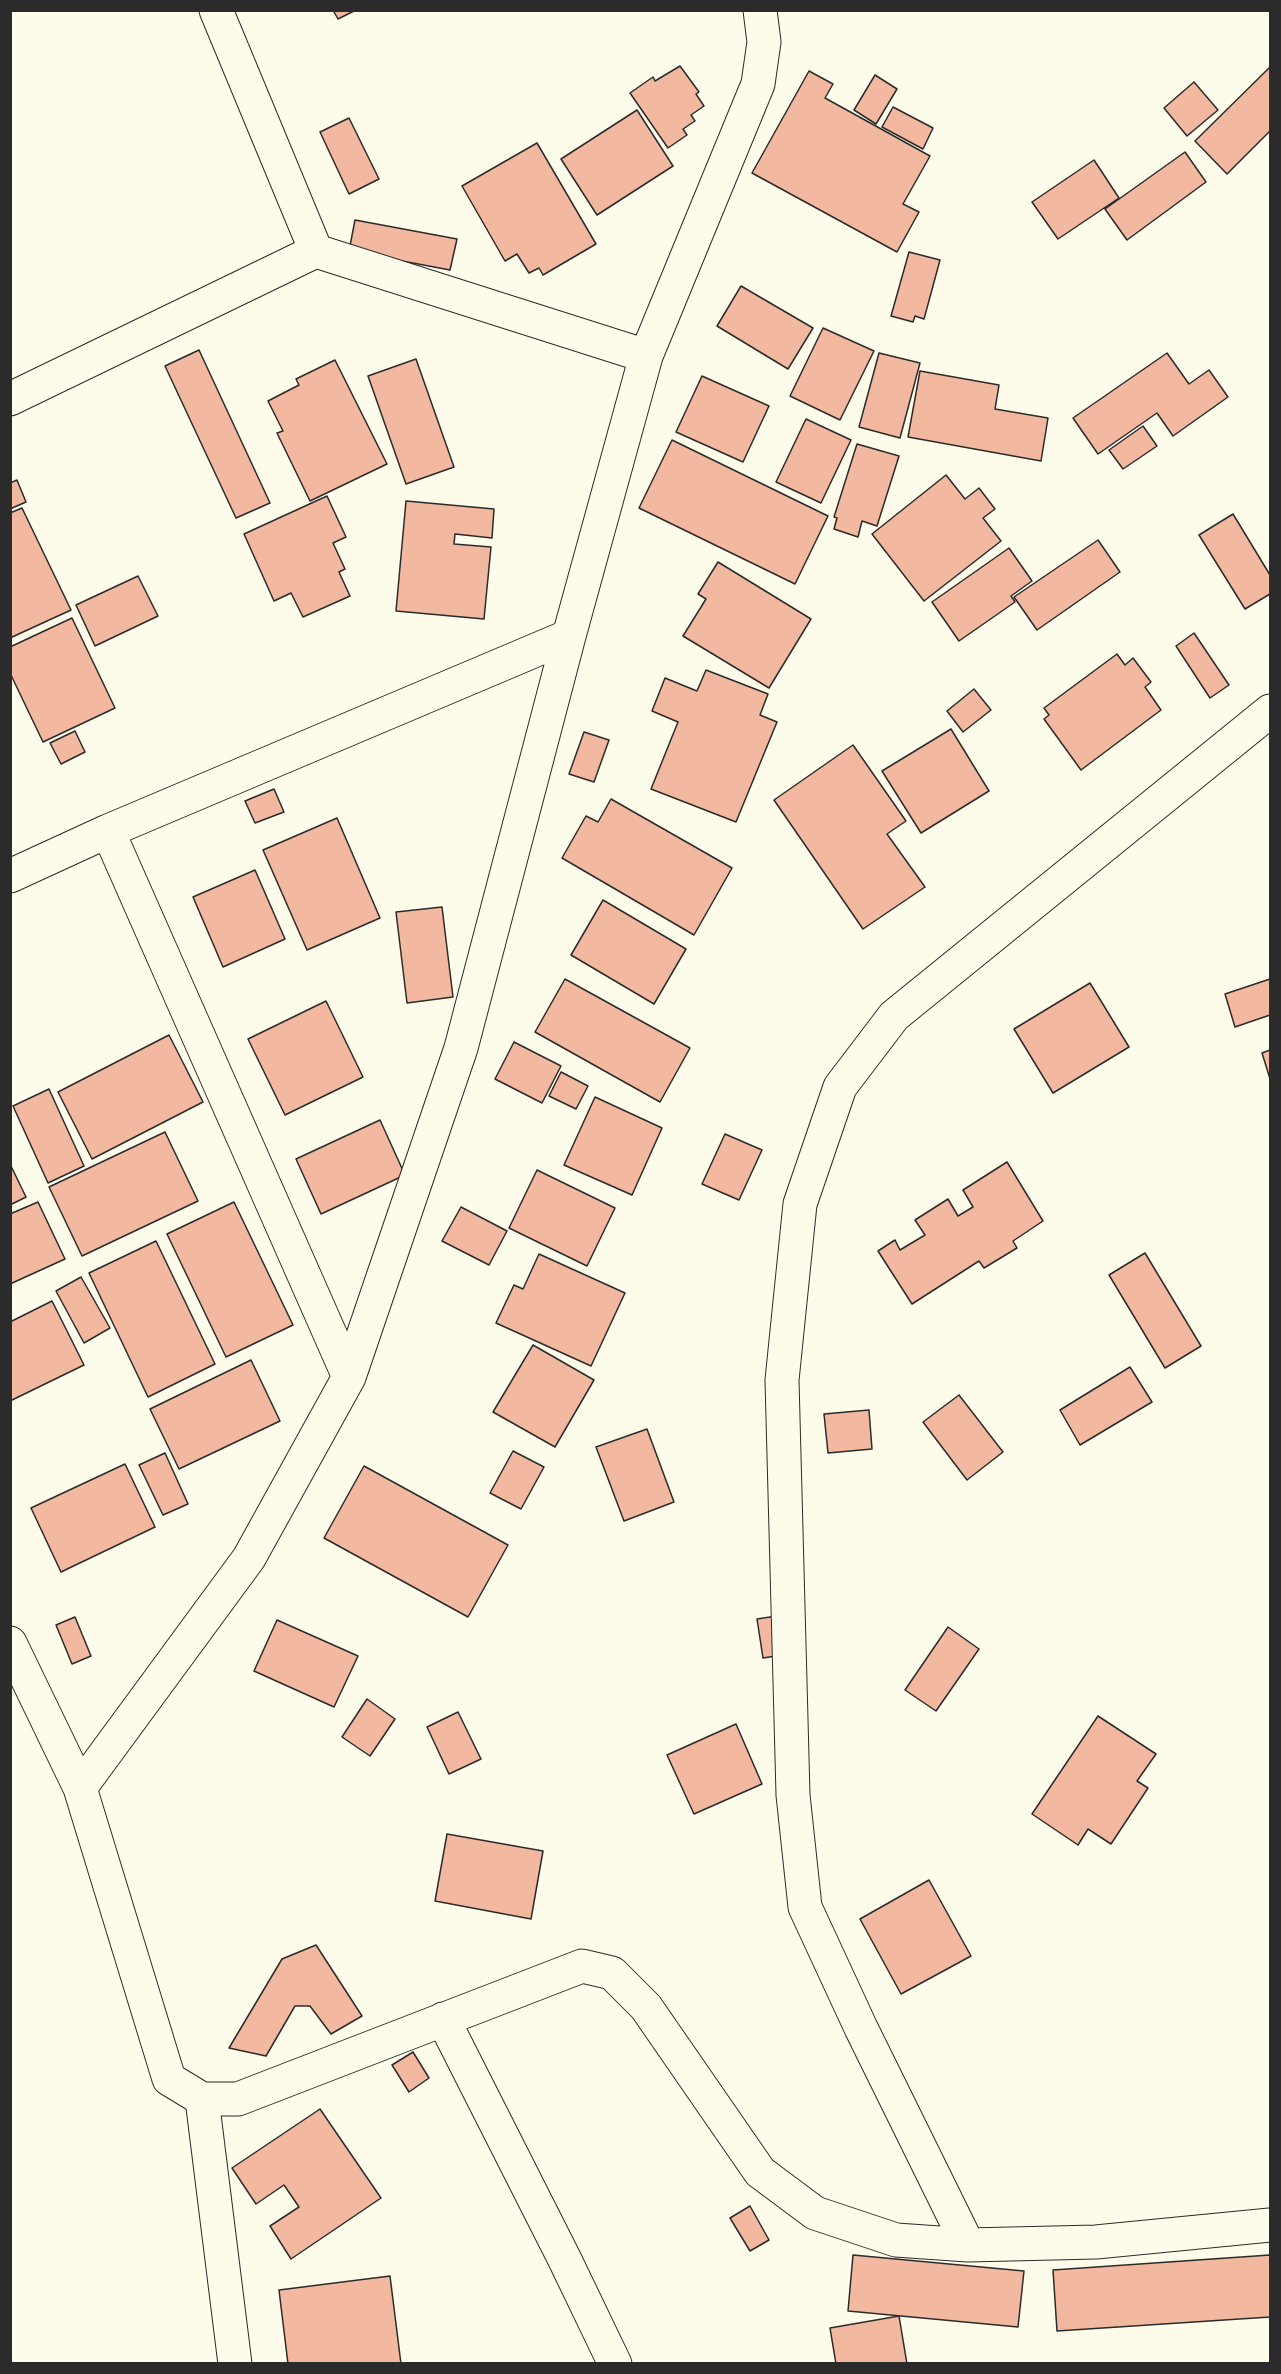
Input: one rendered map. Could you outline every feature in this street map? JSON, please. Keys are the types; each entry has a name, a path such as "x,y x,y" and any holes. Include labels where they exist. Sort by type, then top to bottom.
{"street":[{"path":"216,10 316,251"},
{"path":"80,1788 249,1558 349,1377 461,1048 569,636 646,356 758,84 764,42 760,10"},
{"path":"10,399 316,251 646,356"},
{"path":"10,876 108,831 569,636"},
{"path":"968,2245 861,2028 805,1907 793,1795 782,1380 800,1204 840,1087 894,1016 1270,711"},
{"path":"108,831 349,1377"},
{"path":"10,1643 80,1788 169,2079 202,2099 238,2099 582,1966 612,1973 646,2007 760,2172 815,2213 897,2240 968,2245 1096,2242 1270,2225"},
{"path":"444,2019 566,2260 615,2364"},
{"path":"202,2099 235,2364"}],"building":[{"path":"333,10 356,10 338,19"},
{"path":"680,66 699,92 696,94 704,106 691,115 695,121 683,129 687,135 668,148 630,93 653,77 655,81"},
{"path":"1270,67 1270,131 1227,174 1195,141"},
{"path":"809,71 833,84 825,98 930,156 903,204 919,212 897,252 752,173"},
{"path":"875,75 897,89 876,124 854,110"},
{"path":"1194,82 1218,110 1187,136 1164,108"},
{"path":"893,107 933,128 923,149 882,127"},
{"path":"637,110 673,166 597,215 561,159"},
{"path":"349,118 379,179 349,194 320,132"},
{"path":"537,143 596,244 543,275 539,268 529,273 517,254 505,261 462,186"},
{"path":"1185,152 1206,182 1127,240 1105,209"},
{"path":"1094,160 1119,198 1058,239 1032,202"},
{"path":"355,220 457,239 450,270 349,251"},
{"path":"909,252 940,260 924,319 915,316 913,322 891,316"},
{"path":"741,286 813,328 788,369 717,326"},
{"path":"823,328 874,351 840,420 790,396"},
{"path":"199,350 270,503 236,518 165,366"},
{"path":"879,353 920,363 900,438 859,427"},
{"path":"1167,353 1189,384 1209,370 1228,397 1173,436 1157,413 1098,454 1073,418"},
{"path":"416,359 454,467 406,484 368,376"},
{"path":"335,360 387,464 310,501 277,433 283,431 268,401 299,385 296,379"},
{"path":"920,371 999,385 995,409 1048,418 1041,461 908,437"},
{"path":"702,376 769,406 743,462 676,432"},
{"path":"806,419 851,440 821,503 776,482"},
{"path":"1143,426 1157,446 1123,469 1109,450"},
{"path":"672,440 828,516 795,584 639,508"},
{"path":"857,444 899,456 877,526 862,521 858,537 834,529 837,518 834,517"},
{"path":"946,475 965,499 979,488 995,509 983,518 1001,541 924,601 872,534"},
{"path":"17,480 26,502 10,509 10,483"},
{"path":"327,496 346,537 333,543 345,569 339,572 350,596 303,617 291,593 274,601 244,534"},
{"path":"406,501 494,509 492,538 455,534 454,544 491,547 484,619 396,611"},
{"path":"22,508 71,610 10,638 10,513"},
{"path":"1233,514 1270,575 1270,594 1245,609 1199,535"},
{"path":"1098,540 1120,572 1037,630 1014,597"},
{"path":"1009,548 1032,581 1011,596 1015,602 959,641 932,602"},
{"path":"718,562 811,619 769,688 683,636 706,599 698,594"},
{"path":"138,576 158,616 95,646 76,605"},
{"path":"72,618 115,708 43,742 10,673 10,647"},
{"path":"1194,633 1229,685 1210,698 1176,646"},
{"path":"1117,654 1125,665 1133,658 1151,682 1145,687 1161,710 1081,770 1044,719 1049,715 1044,708"},
{"path":"706,670 768,694 760,715 777,722 736,822 651,789 678,722 652,711 665,678 697,691"},
{"path":"974,689 991,710 963,732 947,711"},
{"path":"951,729 989,791 921,833 882,771"},
{"path":"75,731 85,752 61,764 50,743"},
{"path":"584,732 609,740 594,782 569,774"},
{"path":"853,745 906,821 887,834 925,887 863,929 774,800"},
{"path":"274,789 284,812 255,823 245,801"},
{"path":"611,799 732,868 694,935 562,858 586,816 598,822"},
{"path":"337,818 380,918 307,950 263,850"},
{"path":"255,870 285,939 223,967 193,897"},
{"path":"603,900 686,949 654,1004 571,955"},
{"path":"442,907 453,997 407,1003 396,912"},
{"path":"565,979 690,1048 660,1102 535,1032"},
{"path":"1270,979 1270,1015 1235,1027 1225,994"},
{"path":"1090,983 1129,1047 1053,1093 1014,1029"},
{"path":"326,1001 363,1077 285,1115 248,1039"},
{"path":"169,1035 203,1102 92,1159 58,1092"},
{"path":"514,1042 561,1066 542,1103 495,1079"},
{"path":"1270,1050 1270,1079 1262,1053"},
{"path":"561,1072 588,1086 576,1109 549,1096"},
{"path":"49,1089 84,1166 48,1183 13,1106"},
{"path":"595,1097 662,1128 632,1195 564,1165"},
{"path":"380,1120 405,1175 321,1214 296,1159"},
{"path":"165,1132 198,1201 82,1256 49,1187"},
{"path":"725,1134 762,1150 739,1200 702,1184"},
{"path":"1007,1162 1043,1221 1013,1241 1017,1248 984,1268 979,1261 912,1304 878,1251 895,1240 900,1250 925,1235 915,1220 948,1199 958,1216 973,1207 963,1190"},
{"path":"10,1164 26,1197 10,1205"},
{"path":"537,1170 615,1208 587,1266 509,1228"},
{"path":"38,1202 65,1259 10,1284 10,1214"},
{"path":"234,1202 293,1325 226,1357 167,1234"},
{"path":"461,1207 507,1231 489,1265 442,1241"},
{"path":"156,1241 215,1364 148,1397 89,1273"},
{"path":"1145,1253 1201,1346 1165,1368 1109,1275"},
{"path":"539,1254 625,1293 591,1366 496,1323 514,1285 523,1289"},
{"path":"81,1277 110,1328 84,1343 56,1291"},
{"path":"52,1301 84,1365 10,1401 10,1322"},
{"path":"533,1345 594,1380 555,1447 493,1412"},
{"path":"251,1360 280,1421 179,1469 150,1409"},
{"path":"1130,1367 1152,1402 1080,1445 1060,1410"},
{"path":"959,1395 1003,1452 967,1480 923,1422"},
{"path":"869,1410 872,1449 828,1453 824,1414"},
{"path":"647,1429 674,1502 624,1521 596,1447"},
{"path":"513,1451 544,1467 521,1509 490,1493"},
{"path":"165,1453 188,1504 163,1515 139,1465"},
{"path":"125,1464 155,1527 61,1572 31,1508"},
{"path":"364,1466 508,1545 468,1617 324,1538"},
{"path":"783,1615 789,1654 763,1658 757,1619"},
{"path":"75,1617 91,1656 72,1664 56,1625"},
{"path":"277,1620 358,1656 334,1707 254,1671"},
{"path":"948,1627 979,1649 936,1711 905,1690"},
{"path":"367,1699 395,1719 370,1756 342,1737"},
{"path":"458,1712 481,1759 449,1774 427,1727"},
{"path":"1098,1716 1156,1754 1137,1781 1148,1788 1111,1844 1088,1829 1078,1845 1032,1814"},
{"path":"736,1724 762,1784 694,1814 667,1755"},
{"path":"447,1834 543,1851 531,1919 435,1901"},
{"path":"929,1880 971,1956 901,1994 860,1919"},
{"path":"316,1945 362,2016 331,2034 310,2006 295,2006 266,2056 229,2048 282,1959"},
{"path":"413,2052 429,2078 409,2092 392,2065"},
{"path":"320,2109 381,2198 291,2259 270,2226 299,2207 284,2185 256,2204 232,2168"},
{"path":"750,2206 769,2240 750,2251 730,2218"},
{"path":"853,2255 1024,2271 1018,2327 848,2311"},
{"path":"1270,2255 1270,2317 1057,2331 1053,2270"},
{"path":"390,2276 401,2364 288,2364 279,2290"},
{"path":"899,2316 907,2364 836,2364 830,2328"}]}
